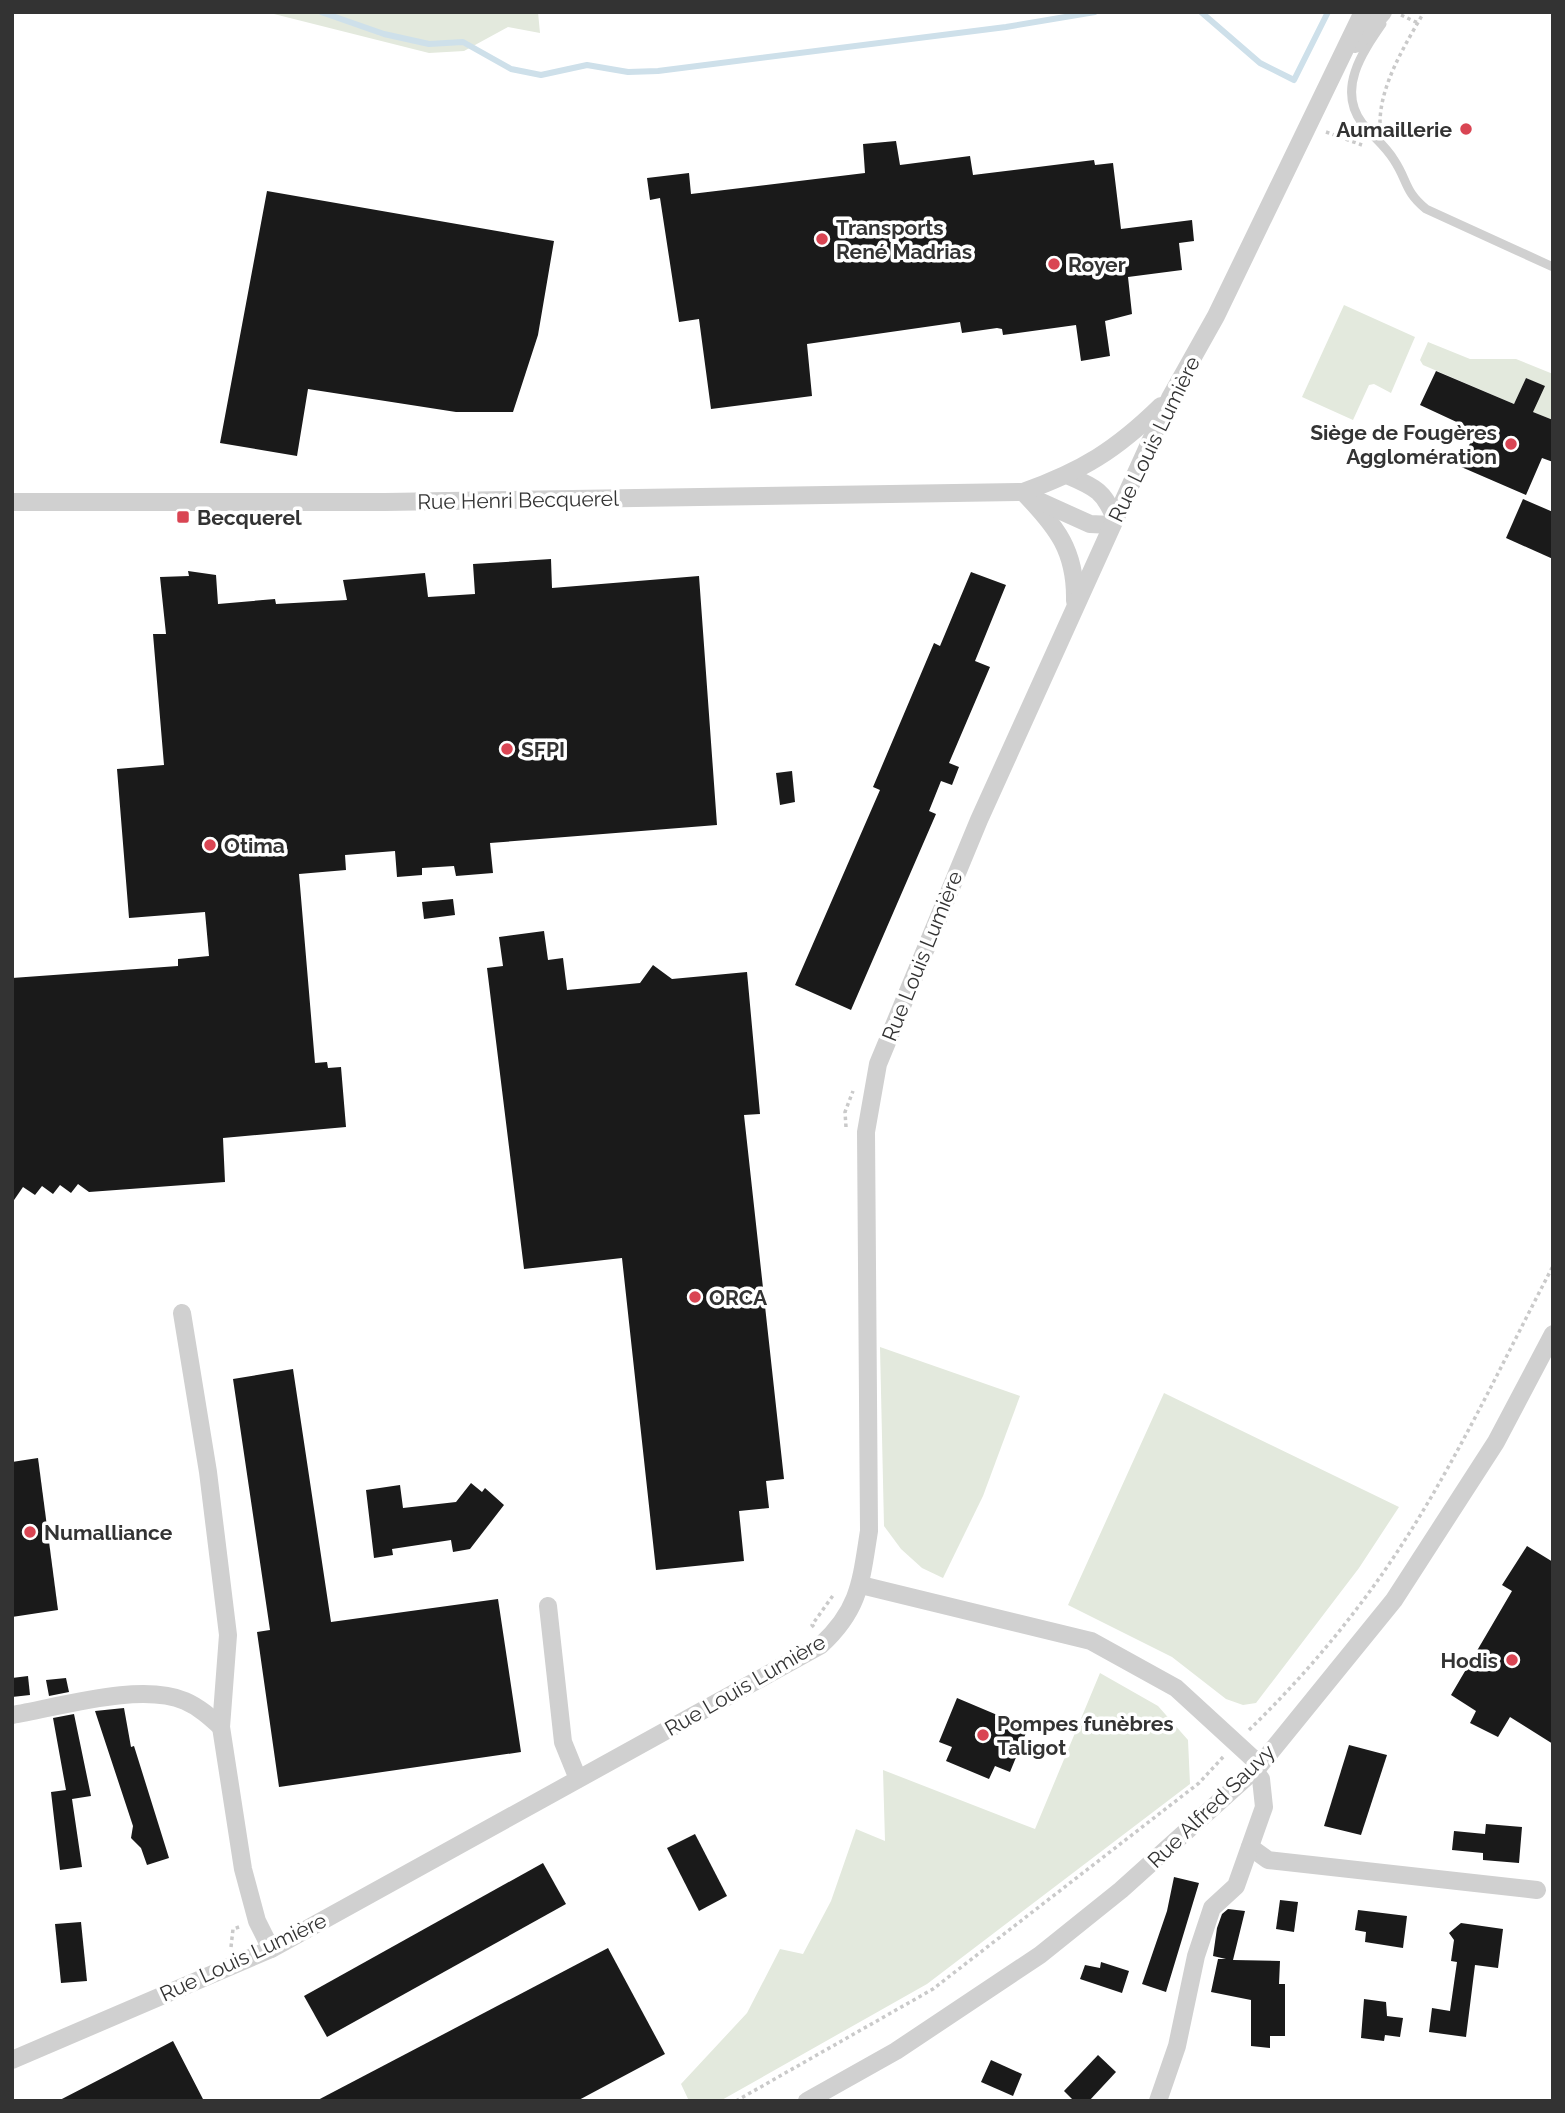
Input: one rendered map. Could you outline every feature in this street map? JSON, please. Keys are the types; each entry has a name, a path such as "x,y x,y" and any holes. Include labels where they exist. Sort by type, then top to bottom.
{"street":[{"name":"Rue Louis Lumière","path":"12,2060 271,1949 827,1640 844,1624 861,1585 869,1531 866,1132 878,1064 979,820 1170,398 1216,316 1363,12"},
{"name":"Rue Louis Lumière","path":"1341,60 1383,12"},
{"name":"Rue Henri Becquerel","path":"12,502 386,502 1023,492 1069,476 1125,442 1170,398"},
{"path":"1069,476 1107,498 1114,522"},
{"name":"Rue Henri Becquerel","path":"1023,492 1090,524 1114,522"},
{"path":"1023,492 1054,524 1066,546 1074,575 1075,607"},
{"path":"183,1313 208,1472 228,1635 221,1727 243,1869 257,1921 271,1949"},
{"name":"Rue Alfred Sauvy","path":"807,2101 896,2051 1040,1955 1121,1890 1257,1767 1394,1600 1496,1443 1553,1334"},
{"path":"861,1585 1091,1641 1176,1688 1257,1767 1264,1807 1236,1886 1212,1909 1196,1956 1177,2046 1158,2101"},
{"path":"548,1606 563,1742 571,1768 578,1779"},
{"path":"12,1715 153,1694 183,1700 202,1710 221,1727"},
{"path":"1250,1847 1268,1860 1537,1890"}],"lane":[{"path":"1394,12 1350,79 1350,95 1361,122 1380,139 1396,162 1410,195 1426,209 1553,267"}],"path":[{"path":"1394,12 1418,23"},
{"path":"1321,143 1326,132 1370,148 1380,139 1380,105 1424,12"},
{"path":"847,1139 845,1112 854,1088"},
{"path":"827,1640 811,1625 835,1594 839,1582"}],"shaded area":[{"path":"266,12 538,12 540,33 508,27 464,51 429,53"},
{"path":"1344,305 1415,337 1391,393 1374,384 1369,385 1353,420 1302,397"},
{"path":"1428,342 1470,359 1516,359 1553,374 1553,420 1533,412 1541,385 1526,378 1514,404 1423,365 1420,360"},
{"path":"880,1347 1020,1396 983,1496 943,1578 922,1568 901,1549 884,1526"},
{"path":"1164,1393 1399,1507 1359,1568 1256,1703 1243,1705 1226,1699 1172,1657 1068,1605"},
{"path":"1100,1673 1158,1706 1188,1740 1190,1784 927,1984 720,2101 689,2101 681,2084 747,2013 780,1949 803,1954 831,1901 856,1829 885,1841 883,1770 1035,1829"}],"building":[{"name":"Transports René Madrias","path":"896,141 900,165 970,156 973,175 1094,160 1095,165 1113,163 1121,229 1192,220 1194,241 1179,243 1182,270 1128,277 1132,314 1105,321 1110,356 1081,361 1076,325 1003,335 1002,329 997,328 962,333 960,322 807,344 812,396 711,409 699,319 679,322 660,198 650,200 647,178 689,173 691,194 865,173 863,144"},
{"path":"267,191 554,241 538,335 513,412 456,412 308,389 297,456 220,443"},
{"name":"Siège de Fougères Agglomération","path":"1436,371 1514,404 1526,378 1545,386 1533,412 1553,420 1553,462 1542,458 1526,495 1459,466 1476,431 1420,405"},
{"path":"1523,499 1553,512 1553,559 1506,538"},
{"path":"551,559 552,588 699,576 717,825 490,843 493,873 456,876 454,866 422,868 422,875 397,877 395,851 345,855 346,870 299,874 315,1063 327,1062 328,1068 341,1067 346,1127 223,1138 225,1182 89,1192 78,1184 71,1193 60,1185 53,1194 42,1186 35,1195 23,1187 12,1203 12,978 178,966 178,959 209,956 205,912 129,918 117,769 164,765 153,634 166,634 160,577 189,576 188,571 216,575 218,604 275,599 276,604 347,600 343,580 425,573 428,597 475,594 473,564"},
{"path":"971,572 1006,585 975,661 990,667 949,763 959,767 952,785 941,781 929,811 936,814 851,1010 795,985 880,790 873,787 934,643 940,646"},
{"path":"792,771 795,802 780,805 776,773"},
{"path":"453,899 455,915 424,919 422,902"},
{"name":"ORCA","path":"544,931 548,960 563,958 567,990 640,983 653,965 672,979 747,972 760,1114 744,1115 784,1479 766,1481 769,1508 739,1511 744,1561 656,1570 622,1258 524,1269 487,968 503,966 499,937"},
{"path":"293,1369 331,1622 498,1599 521,1752 279,1787 257,1632 270,1630 233,1379"},
{"name":"Numalliance","path":"38,1458 58,1610 12,1617 12,1462"},
{"path":"471,1483 482,1492 485,1488 504,1505 470,1549 453,1552 451,1540 392,1549 393,1555 374,1558 366,1490 400,1485 403,1508 456,1502"},
{"name":"Hodis","path":"1527,1546 1553,1562 1553,1744 1510,1717 1498,1737 1470,1723 1476,1711 1451,1695 1512,1591 1502,1585"},
{"path":"28,1676 30,1695 12,1697 12,1678"},
{"path":"66,1678 69,1692 49,1696 46,1680"},
{"name":"Pompes funèbres Taligot","path":"957,1698 1028,1728 1010,1772 995,1766 989,1779 946,1761 952,1747 939,1742"},
{"path":"124,1708 131,1747 134,1746 169,1858 147,1865 141,1848 131,1838 133,1826 95,1711"},
{"path":"74,1714 91,1796 72,1799 82,1867 60,1870 51,1792 66,1790 53,1718"},
{"path":"1349,1745 1387,1755 1361,1835 1324,1826"},
{"path":"1486,1824 1522,1827 1519,1863 1483,1860 1483,1853 1452,1850 1454,1831 1485,1834"},
{"path":"695,1834 727,1896 699,1911 667,1848"},
{"path":"543,1863 566,1904 327,2037 304,1996"},
{"path":"1174,1877 1199,1883 1166,1992 1142,1984 1167,1911"},
{"path":"1280,1900 1298,1902 1294,1932 1276,1929"},
{"path":"1228,1909 1245,1911 1233,1960 1280,1961 1279,1984 1285,1984 1285,2036 1270,2036 1270,2048 1251,2046 1251,2000 1211,1992 1218,1959 1226,1959 1213,1956 1217,1928 1222,1914"},
{"path":"1358,1910 1407,1916 1403,1948 1365,1942 1366,1932 1355,1930"},
{"path":"81,1922 87,1981 61,1983 55,1924"},
{"path":"1461,1923 1503,1929 1498,1968 1475,1965 1466,2037 1429,2032 1432,2008 1450,2011 1457,1962 1451,1961 1454,1940 1449,1933"},
{"path":"608,1948 665,2054 577,2101 316,2101"},
{"path":"1101,1962 1129,1971 1122,1993 1080,1979 1085,1965 1100,1968"},
{"path":"1364,1999 1386,2002 1387,2016 1403,2018 1400,2037 1385,2035 1384,2041 1361,2038"},
{"path":"173,2041 204,2101 58,2101 118,2070"},
{"path":"1098,2055 1116,2072 1089,2101 1074,2101 1064,2091"},
{"path":"991,2060 1022,2074 1013,2096 981,2082"}],"waterway":[{"path":"321,12 384,34 429,44 463,42 511,69 541,75 587,65 628,72 658,71 1006,27 1095,12"},
{"path":"1201,12 1260,63 1294,80 1328,12"}],"place":[{"name":"Aumaillerie","path":"1466,129"},
{"name":"Transports René Madrias","path":"822,239"},
{"name":"Royer","path":"1054,264"},
{"name":"Siège de Fougères Agglomération","path":"1511,444"},
{"name":"Becquerel","path":"183,517"},
{"name":"SFPI","path":"507,749"},
{"name":"Otima","path":"210,845"},
{"name":"ORCA","path":"695,1297"},
{"name":"Numalliance","path":"30,1532"},
{"name":"Hodis","path":"1512,1660"},
{"name":"Pompes funèbres Taligot","path":"983,1735"}]}
